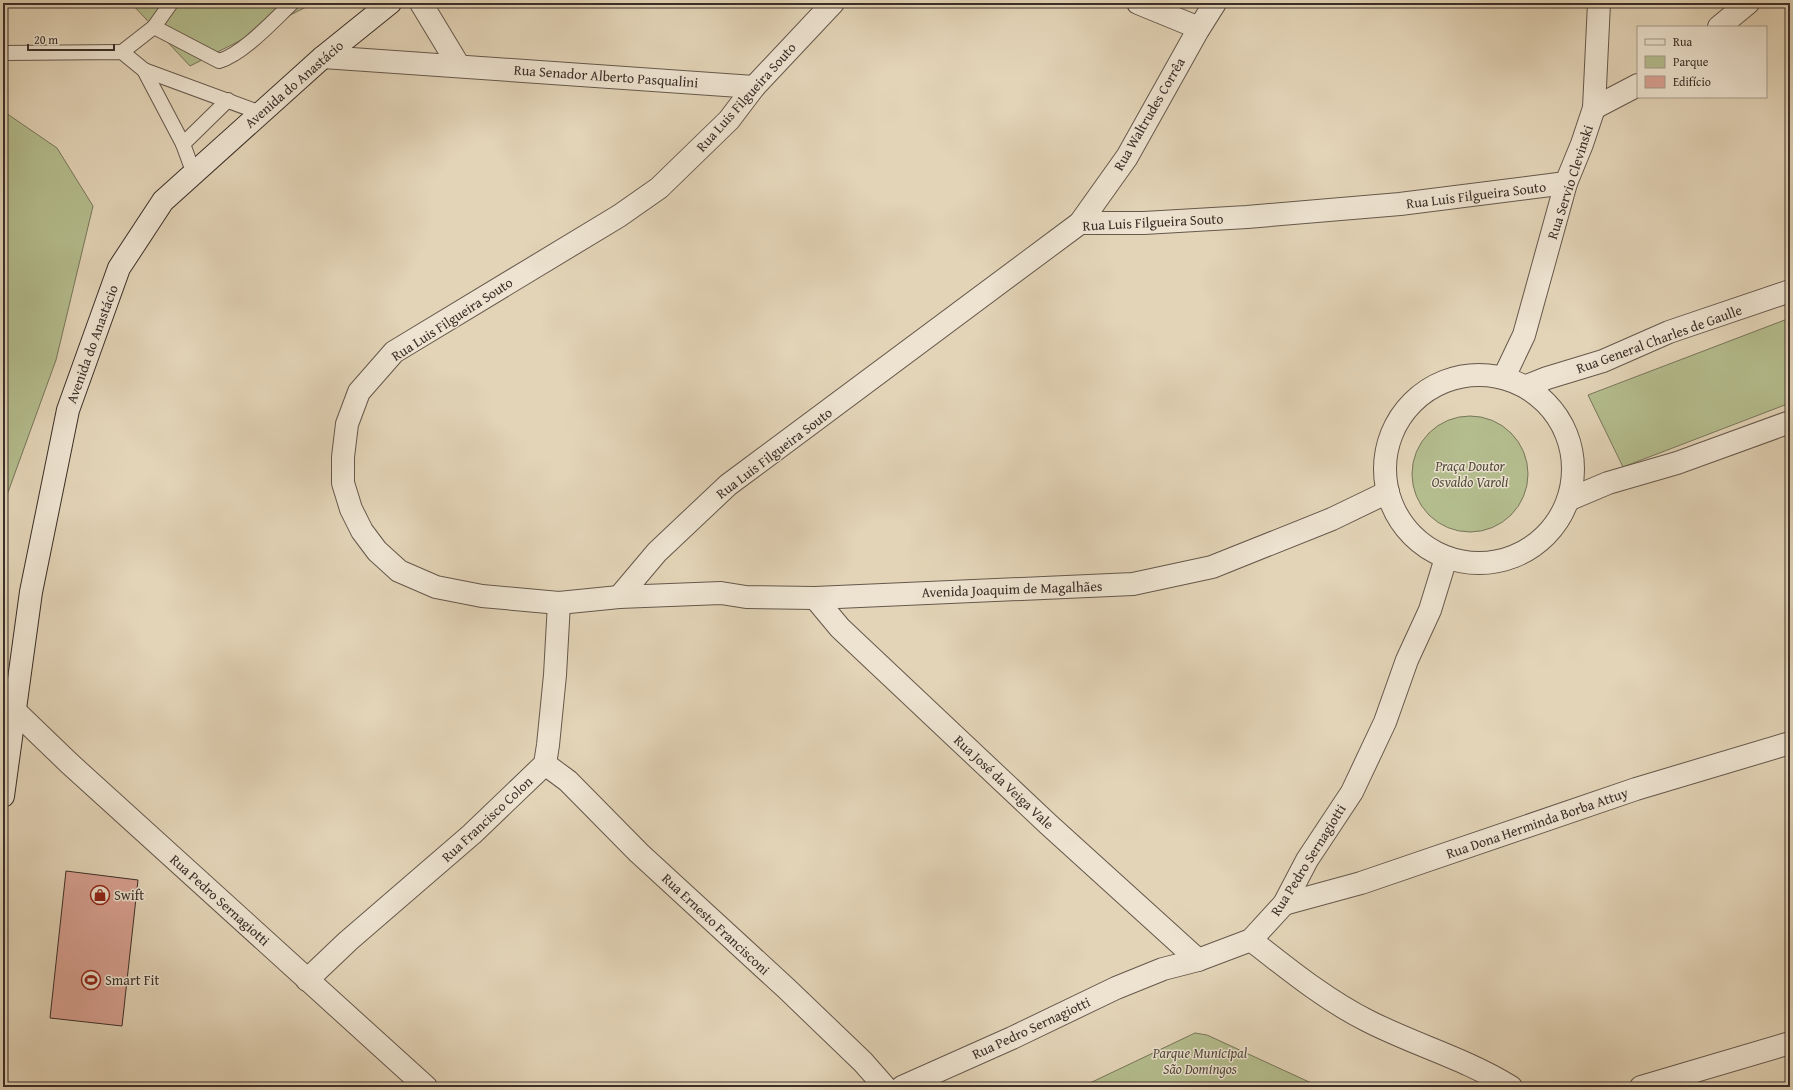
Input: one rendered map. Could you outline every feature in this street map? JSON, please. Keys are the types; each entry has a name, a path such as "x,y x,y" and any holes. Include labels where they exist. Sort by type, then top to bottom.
{"street":[{"name":"Avenida do Anastácio","path":"3,796 31,592 68,410 119,268 163,201 323,57 390,3"},
{"path":"421,3 459,66"},
{"name":"Rua Luis Filgueira Souto","path":"833,3 754,87 729,120 659,188 619,216 394,352 359,392 347,424 343,483 351,509 362,531 377,551 399,571 436,587 482,596 559,603 619,597 657,552 728,485 1080,223 1144,223 1255,216 1400,204 1566,183"},
{"path":"1138,3 1199,28"},
{"name":"Rua Waltrudes Corrêa","path":"1080,223 1127,157 1199,28 1215,3"},
{"name":"Rua Servio Clevinski","path":"1504,377 1524,335 1566,183 1582,144 1594,108 1599,3"},
{"path":"1720,26 1748,3"},
{"name":"Rua Senador Alberto Pasqualini","path":"323,57 754,87"},
{"path":"1594,108 1637,86"},
{"name":"Rua General Charles de Gaulle","path":"1527,386 1547,378 1603,361 1668,332 1790,291"},
{"path":"1465,375 1504,377 1527,386 1559,416 1574,456 1570,499 1551,532 1521,555 1483,564 1446,558 1420,542 1399,519 1388,492 1386,452 1400,416 1428,388 1465,375"},
{"path":"1570,499 1608,483 1677,463 1790,422"},
{"name":"Avenida Joaquim de Magalhães","path":"619,597 721,594 746,597 815,598 1133,584 1212,567 1332,519 1388,492"},
{"name":"Rua Pedro Sernagiotti","path":"902,1087 1012,1038 1116,988 1163,969 1198,960 1251,940 1284,904 1307,860 1352,792 1385,722 1407,660 1430,610 1446,558"},
{"name":"Rua José da Veiga Vale","path":"815,598 852,639 1048,824 1198,960"},
{"name":"Rua Francisco Colon","path":"307,980 348,941 472,834 545,764 555,674 559,603"},
{"name":"Rua Pedro Sernagiotti","path":"15,710 75,768 426,1087"},
{"name":"Rua Dona Herminda Borba Attuy","path":"1284,904 1362,883 1636,789 1790,743"},
{"name":"Rua Ernesto Francisconi","path":"545,764 568,782 639,853 793,994 864,1062 885,1087"},
{"path":"1251,940 1326,996 1366,1020 1396,1035 1450,1055 1511,1087"},
{"path":"1640,1087 1790,1043"}],"lane":[{"path":"3,53 122,52 154,27 170,3"},
{"path":"154,27 219,61 228,59 244,47 292,3"},
{"path":"122,52 144,70 260,113"},
{"path":"144,70 183,144 194,174"},
{"path":"183,144 228,100"}],"green space":[{"path":"131,3 314,3 190,66"},
{"path":"3,111 57,148 93,206 56,360 3,506"},
{"path":"1790,318 1790,403 1623,467 1588,395"},
{"name":"Praça Doutor Osvaldo Varoli","path":"1470,416 1481,417 1492,421 1511,433 1523,452 1527,463 1527,485 1523,496 1511,515 1492,527 1481,531 1470,532 1459,531 1448,527 1429,515 1417,496 1413,485 1412,474 1413,463 1417,452 1429,433 1448,421 1459,417"},
{"name":"Parque Municipal São Domingos","path":"1195,1033 1207,1035 1320,1087 1078,1087 1092,1082"}],"building":[{"path":"66,871 138,880 122,1026 50,1018"}],"place":[{"name":"Swift","path":"100,895"},
{"name":"Smart Fit","path":"91,980"}]}
